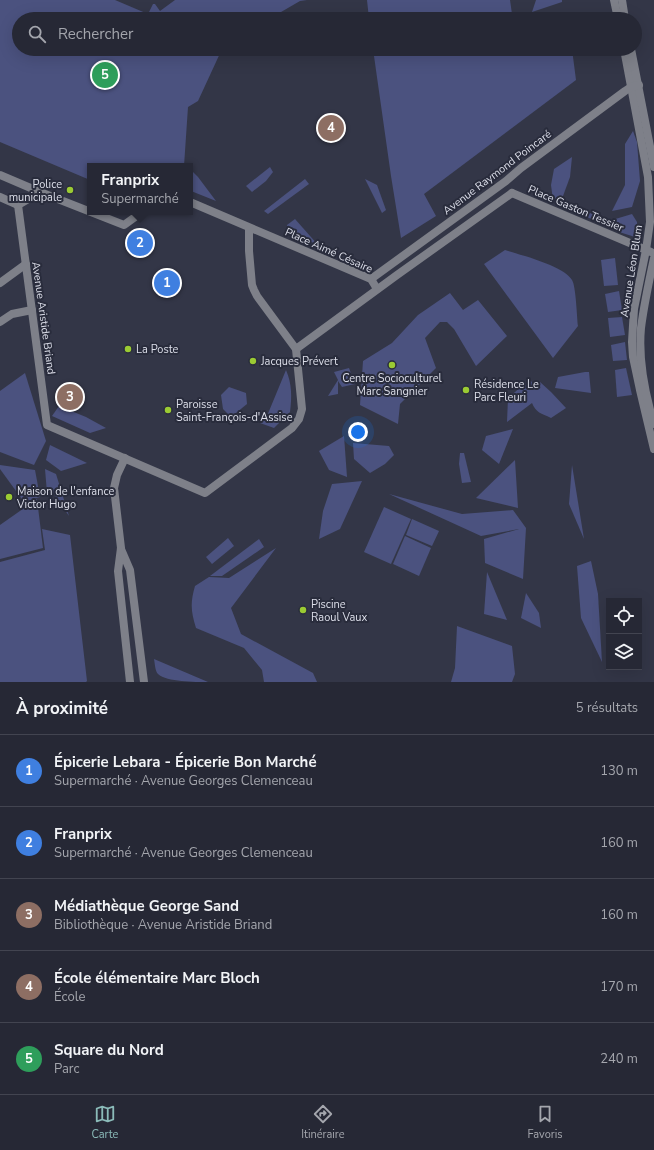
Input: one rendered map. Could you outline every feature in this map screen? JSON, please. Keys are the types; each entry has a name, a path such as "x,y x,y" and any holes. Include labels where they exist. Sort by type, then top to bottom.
{"street":[{"path":"614,0 617,12"},
{"path":"622,0 624,12"},
{"name":"Avenue Léon Blum","path":"626,56 635,86 654,167"},
{"name":"Avenue Léon Blum","path":"632,56 648,177 650,222 650,252 634,309 632,342 633,357 654,449"},
{"name":"Avenue Raymond Poincaré","path":"371,279 635,86"},
{"path":"0,175 87,211"},
{"path":"377,289 512,192 506,181"},
{"path":"0,197 18,205 40,192"},
{"name":"Place Gaston Tessier","path":"512,192 650,252"},
{"name":"Place Aimé Césaire","path":"193,203 371,279 377,289 296,349"},
{"name":"Avenue Aristide Briand","path":"18,205 47,425 125,458"},
{"path":"97,215 124,226 138,215"},
{"path":"130,682 118,571 121,548 114,488 117,475 125,458 205,493 292,428 299,419 302,409 296,349 257,296 252,285 249,252 249,228"},
{"name":"Avenue Léon Blum","path":"654,258 641,328 641,345 642,372 654,424"},
{"path":"0,283 26,264"},
{"path":"0,322 12,314 32,310"},
{"path":"121,548 130,570 144,682"}],"shaded area":[{"path":"0,0 115,0 143,12 12,12 12,56 219,56 198,101 188,107 184,163 87,163 87,179 0,142"},
{"path":"175,0 307,0 300,1 281,12 149,12 153,4 155,4 160,11"},
{"path":"367,0 510,0 512,12 368,12"},
{"path":"536,0 562,0 562,2 532,12"},
{"path":"374,56 573,56 576,80 424,194 436,216 401,238"},
{"path":"633,131 637,142 640,181 632,207 612,211 625,185 625,144"},
{"path":"572,157 570,177 563,196 553,200 551,185 554,169"},
{"path":"270,167 273,172 266,181 252,192 246,186"},
{"path":"193,172 198,177 216,201 193,192"},
{"path":"305,179 309,184 268,214 264,211"},
{"path":"365,179 377,185 386,210 382,213"},
{"path":"558,203 612,220 632,214 637,222 638,233 635,237 616,231"},
{"path":"295,219 318,245 287,231 287,225"},
{"path":"505,250 552,266 560,270 572,280 578,326 553,358 484,264"},
{"path":"615,258 618,285 604,286 601,260"},
{"path":"619,291 622,310 608,312 605,294"},
{"path":"450,293 463,310 478,300 507,336 476,366 454,329 447,322 440,322 425,338 436,368 400,404 398,424 360,405 363,361 392,343 418,315"},
{"path":"622,317 625,335 610,337 608,318"},
{"path":"625,342 627,360 613,361 611,345"},
{"path":"349,368 355,384 342,387 338,381 338,394 328,396 338,380 334,372"},
{"path":"626,368 632,395 617,397 615,370"},
{"path":"286,370 291,391 290,412 274,428 260,423 267,416"},
{"path":"589,372 591,393 555,388 558,377"},
{"path":"25,373 46,441 34,465 0,452 0,391"},
{"path":"529,380 538,386 540,382 566,408 551,418 537,411 532,403 507,422 508,398"},
{"path":"229,387 246,393 247,404 231,417 223,409 221,395"},
{"path":"59,406 86,417 106,428 90,433 52,416"},
{"path":"513,429 499,464 482,450 486,436"},
{"path":"344,436 347,477 329,470 319,451"},
{"path":"353,443 389,446 394,455 385,464 370,473 354,459"},
{"path":"50,445 87,463 61,471 46,460"},
{"path":"460,453 464,453 471,482 462,483 459,464"},
{"path":"515,460 518,508 476,498"},
{"path":"0,465 35,470 40,497 24,502 0,469"},
{"path":"572,465 584,539 569,504"},
{"path":"45,469 56,474 69,516 52,491 47,493"},
{"path":"362,481 340,529 319,539 323,511 332,484"},
{"path":"389,494 462,514 513,510 526,528 523,579 485,563 484,539 519,529 481,536"},
{"path":"37,499 43,548 0,559 0,525"},
{"path":"384,507 411,519 391,564 364,552"},
{"path":"412,519 439,531 432,546 406,535"},
{"path":"42,529 70,535 86,682 0,682 0,562 45,550"},
{"path":"405,536 431,548 419,576 393,564"},
{"path":"228,538 234,546 212,564 206,557"},
{"path":"259,539 264,547 222,576 210,576"},
{"path":"276,548 231,608 241,634 313,673 317,682 264,682 262,670 244,648 196,628 192,607 192,597 195,586 209,577 229,578"},
{"path":"591,561 598,594 602,662 581,618 577,566"},
{"path":"487,572 507,620 484,614"},
{"path":"526,593 539,613 541,628 521,618"},
{"path":"457,626 512,646 515,674 512,682 451,682 455,668"},
{"path":"154,659 208,682 182,681 162,677 156,671"}],"place":[{"name":"Square du Nord","path":"105,75"},
{"name":"École élémentaire Marc Bloch","path":"331,128"},
{"name":"Police municipale","path":"70,190"},
{"name":"Franprix","path":"140,243"},
{"name":"Épicerie Lebara - Épicerie Bon Marché","path":"167,283"},
{"name":"La Poste","path":"128,349"},
{"name":"Jacques Prévert","path":"253,361"},
{"name":"Centre Socioculturel Marc Sangnier","path":"392,365"},
{"name":"Résidence Le Parc Fleuri","path":"466,390"},
{"name":"Médiathèque George Sand","path":"70,397"},
{"name":"Paroisse Saint-François-d'Assise","path":"168,410"},
{"name":"Maison de l'enfance Victor Hugo","path":"9,497"},
{"name":"Piscine Raoul Vaux","path":"303,610"}]}
